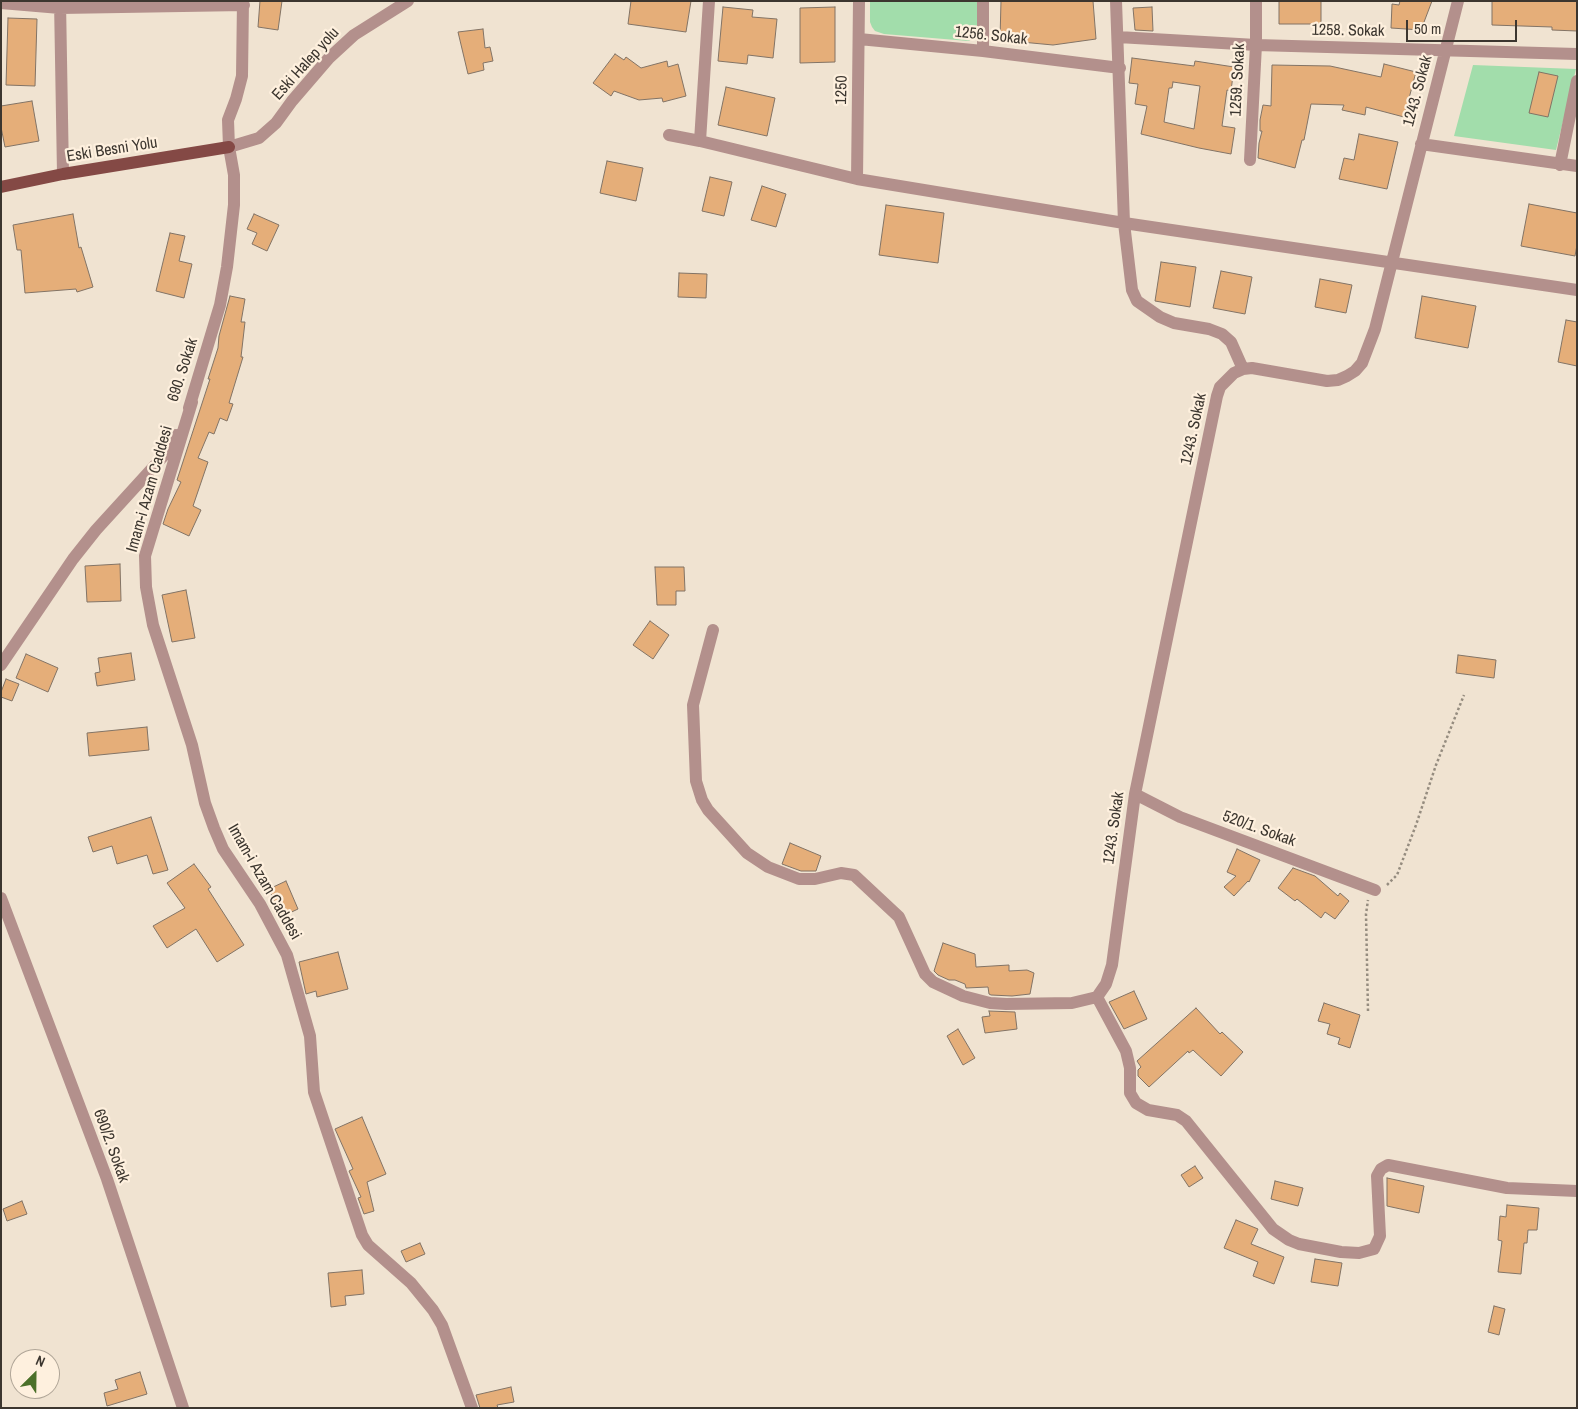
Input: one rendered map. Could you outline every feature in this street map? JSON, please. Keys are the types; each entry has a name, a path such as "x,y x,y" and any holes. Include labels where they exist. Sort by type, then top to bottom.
{"main road":[{"name":"Eski Besni Yolu","path":"1,187 63,174 229,147"}],"street":[{"name":"Eski Halep yolu","path":"229,147 259,138 276,123 292,101 329,58 354,35 408,1"},
{"path":"700,141 709,1"},
{"name":"1250","path":"857,179 859,1"},
{"path":"983,50 984,1"},
{"path":"1116,1 1120,68 1124,223 1132,290 1138,301 1154,314 1174,323 1209,329 1222,334 1231,342 1243,369"},
{"name":"1259. Sokak","path":"1250,160 1256,46 1256,1"},
{"name":"1243. Sokak","path":"1097,997 1106,984 1112,965 1134,794 1220,387 1226,379 1243,369 1252,368 1327,381 1342,378 1356,371 1362,363 1375,329 1458,1"},
{"name":"690. Sokak","path":"1,664 73,559 96,530 168,451 192,402 220,305 228,267 234,205 234,174 229,147 228,120 242,76 244,3"},
{"path":"1,4 244,3"},
{"path":"60,5 63,174"},
{"name":"1258. Sokak","path":"1118,37 1256,46 1577,54"},
{"name":"1256. Sokak","path":"859,39 983,50 1120,68"},
{"path":"1560,165 1577,81"},
{"path":"669,135 857,179 1124,223 1577,290"},
{"path":"1421,144 1577,166"},
{"name":"Imam-i Azam Caddesi","path":"192,402 145,556 146,587 153,625 192,745 205,803 214,828 223,850 260,904 287,955 310,1036 314,1092 362,1235 368,1246 411,1283 433,1310 442,1325 472,1408"},
{"path":"713,630 693,705 696,781 702,800 708,810 747,853 768,868 806,879 841,873 854,876 899,917 925,974 933,982 963,996 990,1003 1072,1003 1097,997 1126,1051 1130,1068 1130,1092 1136,1103 1148,1110 1170,1113 1182,1118 1273,1229 1280,1235 1299,1244 1327,1250 1359,1253 1374,1248 1380,1236 1377,1176 1381,1169 1388,1165 1507,1188 1577,1191"},
{"name":"520/1. Sokak","path":"1134,794 1180,817 1375,890"},
{"name":"690/2. Sokak","path":"1,898 107,1179 183,1408"}],"path":[{"path":"1368,1011 1366,914 1369,899 1375,890 1387,885 1397,875 1436,765 1464,695"}],"green space":[{"path":"870,1 977,1 977,31 973,39 968,41 884,34 875,31 872,27 870,22"},
{"path":"1473,65 1576,69 1556,150 1454,136"}],"building":[{"path":"260,1 282,1 278,30 258,27"},
{"path":"631,1 691,1 686,32 628,24"},
{"path":"1001,1 1093,1 1096,39 1053,45 1000,40"},
{"path":"1279,1 1321,1 1321,24 1279,24"},
{"path":"1400,1 1432,1 1421,30 1391,28 1392,4 1399,5"},
{"path":"1492,1 1577,1 1577,31 1552,30 1552,27 1492,25"},
{"path":"723,7 753,10 752,17 777,19 773,58 748,55 747,64 718,61"},
{"path":"835,7 835,62 800,63 800,8"},
{"path":"1152,7 1153,31 1135,30 1133,8"},
{"path":"8,18 37,19 35,86 6,85"},
{"path":"483,29 485,48 490,47 493,61 483,63 484,70 468,74 458,32"},
{"path":"615,54 624,60 626,57 641,68 667,61 668,67 678,64 686,96 663,102 662,98 639,100 614,91 611,96 593,83"},
{"path":"1132,58 1194,66 1195,61 1234,67 1231,91 1227,90 1222,126 1235,128 1231,154 1141,134 1147,106 1135,104 1138,84 1129,83","holes":["1173,82 1200,86 1194,129 1164,122 1169,88 1172,88"]},
{"path":"1384,64 1416,72 1404,117 1366,107 1365,115 1342,110 1344,105 1311,104 1304,140 1302,140 1295,168 1258,158 1262,131 1260,131 1260,120 1263,105 1271,106 1272,65 1330,66 1381,77"},
{"path":"1539,72 1558,76 1548,117 1529,113"},
{"path":"726,87 775,98 767,136 718,125"},
{"path":"32,101 39,141 5,147 1,127 1,106"},
{"path":"1359,134 1398,142 1387,189 1339,179 1344,158 1354,160"},
{"path":"607,161 643,168 636,201 600,193"},
{"path":"710,177 732,182 724,216 702,211"},
{"path":"762,186 786,194 776,227 751,220"},
{"path":"1529,204 1577,213 1575,256 1521,246"},
{"path":"886,205 944,213 938,263 879,255"},
{"path":"73,214 79,248 81,247 93,287 77,292 76,289 25,293 21,250 17,250 13,225"},
{"path":"254,214 279,225 267,251 252,244 257,233 247,229"},
{"path":"170,233 185,236 179,261 192,264 184,298 156,291"},
{"path":"1161,262 1196,267 1190,307 1155,301"},
{"path":"1221,271 1252,277 1245,314 1213,308"},
{"path":"679,273 707,274 706,298 678,297"},
{"path":"1320,279 1352,285 1346,313 1315,307"},
{"path":"230,296 245,299 241,322 245,322 241,357 243,357 229,403 233,404 227,421 220,418 214,434 209,432 198,458 208,462 193,506 201,510 189,536 163,524 181,482 177,480 210,379 208,379 218,348 219,336"},
{"path":"1422,296 1476,306 1468,348 1415,338"},
{"path":"1566,320 1577,322 1577,366 1558,362"},
{"path":"120,564 121,601 87,602 85,566"},
{"path":"655,567 684,567 685,591 676,591 676,605 657,605"},
{"path":"186,590 195,638 172,642 162,595"},
{"path":"650,621 669,635 653,659 633,645"},
{"path":"131,653 135,680 97,686 95,673 100,672 98,658"},
{"path":"26,654 58,668 48,692 16,678"},
{"path":"1458,655 1496,660 1494,678 1456,673"},
{"path":"6,679 19,684 12,701 1,697"},
{"path":"147,727 149,750 89,756 87,733"},
{"path":"151,817 168,870 153,874 147,855 117,864 112,846 93,852 88,837"},
{"path":"790,843 821,856 816,871 801,871 782,864"},
{"path":"1237,849 1260,860 1249,882 1234,896 1224,887 1236,876 1227,872"},
{"path":"194,864 211,887 208,889 244,945 217,962 196,929 167,948 153,926 185,908 167,883"},
{"path":"1293,868 1315,876 1338,896 1340,893 1349,901 1335,919 1325,912 1321,918 1297,899 1295,901 1278,888"},
{"path":"286,881 298,909 281,917 269,889"},
{"path":"943,943 975,954 976,967 1009,965 1009,971 1027,970 1034,973 1030,994 1012,996 991,995 989,994 988,987 966,988 965,984 938,975 934,971"},
{"path":"338,952 348,989 317,997 316,991 306,994 299,962"},
{"path":"1134,991 1147,1019 1124,1029 1109,1002"},
{"path":"1324,1003 1360,1015 1350,1048 1338,1044 1340,1038 1327,1034 1330,1024 1318,1021"},
{"path":"1196,1008 1220,1034 1222,1032 1243,1052 1221,1076 1193,1050 1189,1053 1188,1051 1149,1087 1138,1076 1138,1070 1141,1067 1137,1061"},
{"path":"989,1011 1015,1012 1017,1029 985,1033 982,1017 990,1016"},
{"path":"958,1029 975,1058 963,1065 947,1036"},
{"path":"362,1117 386,1174 367,1182 374,1211 364,1214 358,1198 361,1197 349,1171 353,1169 335,1129"},
{"path":"1195,1166 1203,1178 1189,1187 1181,1175"},
{"path":"1387,1178 1424,1186 1419,1213 1387,1206"},
{"path":"1275,1181 1303,1188 1298,1206 1271,1199"},
{"path":"22,1201 27,1214 7,1221 3,1209"},
{"path":"1507,1205 1539,1208 1537,1230 1528,1230 1527,1243 1524,1243 1521,1274 1498,1272 1502,1241 1498,1240 1500,1216 1506,1217"},
{"path":"1236,1220 1258,1229 1251,1244 1284,1257 1274,1284 1253,1276 1258,1262 1224,1248"},
{"path":"420,1243 425,1254 406,1262 401,1251"},
{"path":"1315,1259 1342,1263 1338,1286 1311,1282"},
{"path":"362,1270 364,1294 345,1296 346,1305 331,1307 328,1273"},
{"path":"1494,1306 1505,1309 1499,1335 1488,1332"},
{"path":"140,1372 147,1394 107,1406 104,1393 118,1389 115,1380"},
{"path":"511,1387 514,1402 497,1405 498,1408 480,1408 476,1395"}]}
